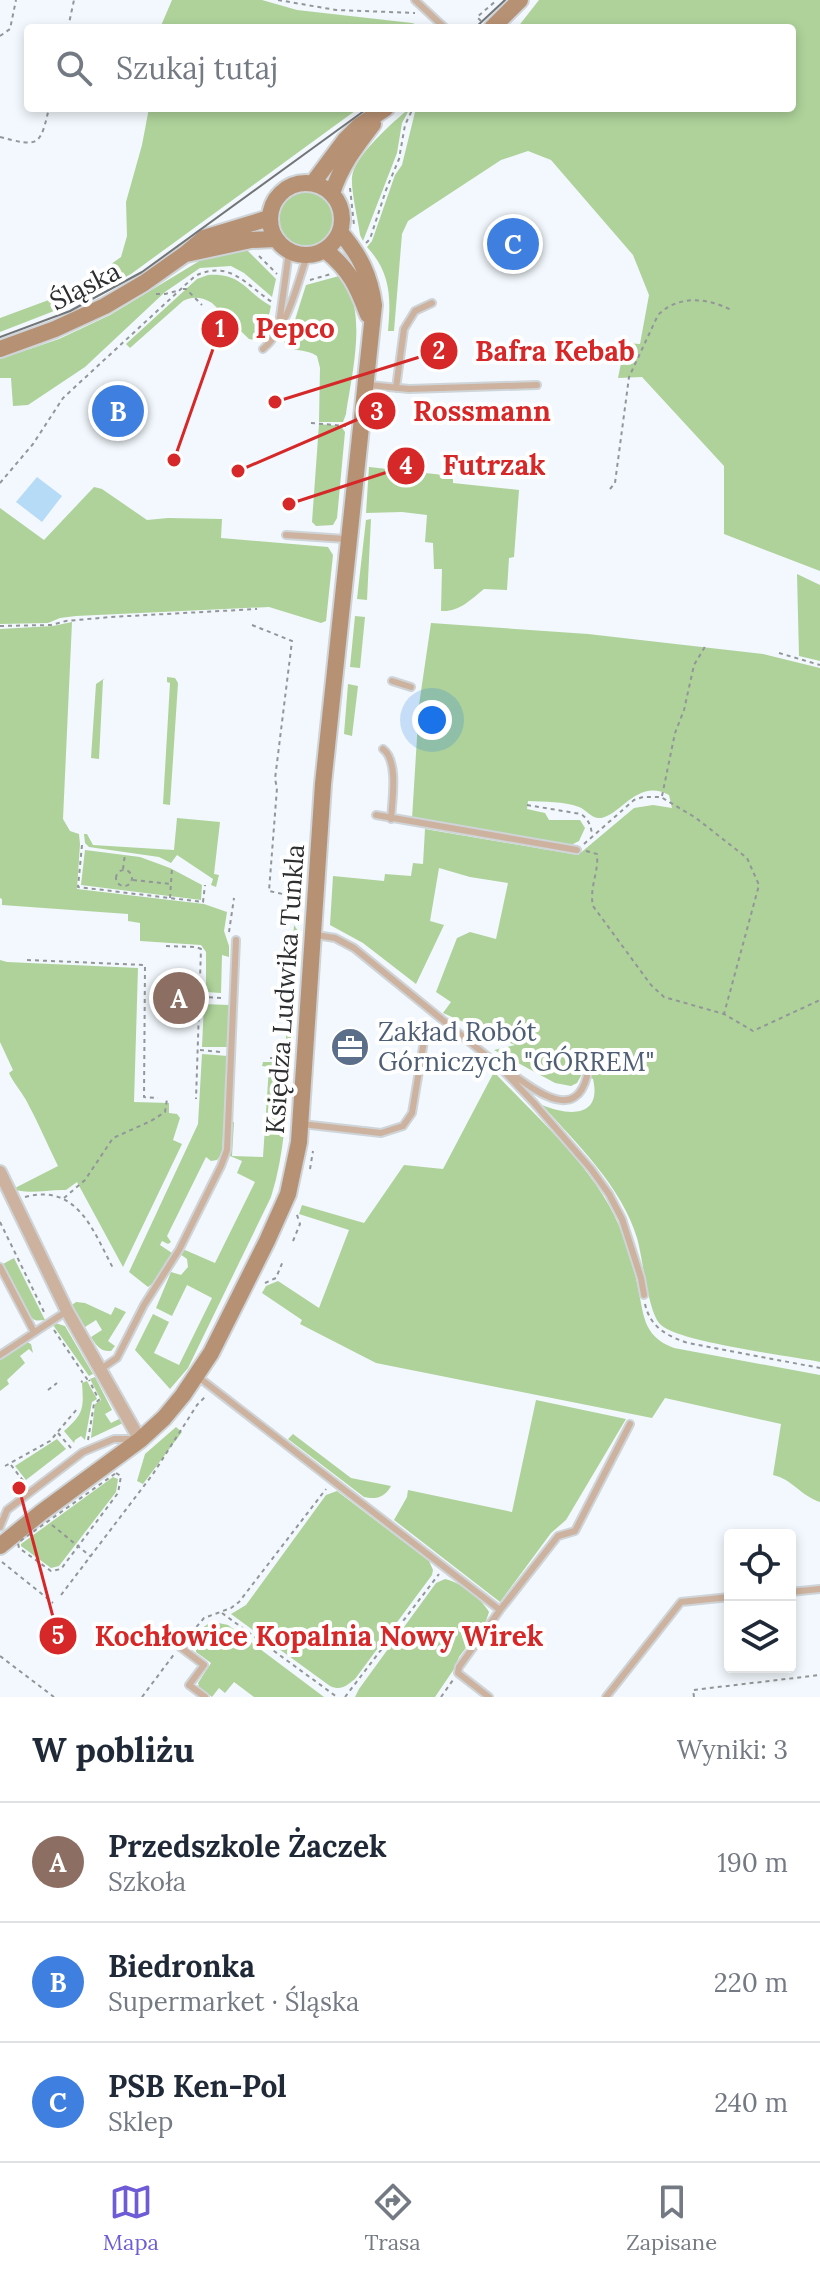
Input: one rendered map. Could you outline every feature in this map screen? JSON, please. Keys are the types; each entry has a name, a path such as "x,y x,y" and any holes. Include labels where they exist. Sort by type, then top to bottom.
{"street":[{"path":"496,24 520,0"},
{"path":"313,183 345,140 380,112"},
{"path":"332,194 351,153 383,112"},
{"path":"313,183 332,194 342,217 340,232 331,246 307,256 289,252 275,239 269,218 276,198 283,191 292,185 313,183"},
{"name":"Śląska","path":"0,349 105,306 144,283 204,238 269,218"},
{"name":"Księdza Ludwika Tunkla","path":"0,1546 140,1440 164,1418 197,1376 283,1208 295,1166 323,784 374,305 363,264 340,232"},
{"name":"Śląska","path":"185,254 251,240 275,239"},
{"name":"Księdza Ludwika Tunkla","path":"325,250 343,265 357,286 372,323"},
{"path":"0,1172 67,1311 140,1440"}],"lane":[{"path":"415,0 440,24"},
{"path":"278,328 289,252"},
{"path":"263,349 273,341 291,304 307,256"},
{"path":"396,388 404,329 415,311 432,303"},
{"path":"366,384 396,388 537,385"},
{"path":"286,535 349,539"},
{"path":"392,681 411,687"},
{"path":"383,749 391,758 391,819"},
{"path":"376,815 577,850"},
{"path":"312,935 335,938 354,948 498,1065 546,1097 559,1101 571,1099 584,1088 587,1076"},
{"path":"101,1369 117,1358 144,1305 179,1250 227,1150 236,940"},
{"path":"300,1124 364,1133 381,1133 403,1126 412,1113 424,1041"},
{"path":"498,1065 591,1169 609,1194 622,1219 644,1295"},
{"path":"0,1267 34,1332"},
{"path":"0,1355 67,1311"},
{"path":"197,1376 500,1610"},
{"path":"489,1697 458,1673 462,1660 558,1536 575,1531 630,1424"},
{"path":"0,1527 7,1510 83,1452 114,1439 140,1440"},
{"path":"796,1591 820,1589"},
{"path":"606,1697 681,1602 724,1598"},
{"path":"180,1647 204,1665 189,1685 205,1697"}],"path":[{"path":"0,36 10,29 16,0"},
{"path":"69,24 74,0"},
{"path":"278,0 336,10 408,12 433,18"},
{"path":"0,137 20,142 39,140 43,136 48,112"},
{"path":"362,248 370,239 399,159 405,125 411,112"},
{"path":"259,256 276,274 285,277"},
{"path":"0,483 33,444 63,398 195,276 206,271 227,272 249,283 280,306"},
{"path":"299,280 338,272"},
{"path":"154,294 186,289 202,305"},
{"path":"610,489 615,483 629,377 658,315 677,301 687,300 701,300 733,311"},
{"path":"311,423 347,426"},
{"path":"0,626 257,609"},
{"path":"252,625 292,641 275,779 277,788 269,891 302,898 301,907"},
{"path":"661,797 694,665 706,645"},
{"path":"779,653 820,665"},
{"path":"577,850 634,800 661,797 696,818 747,858 759,885 724,1014"},
{"path":"527,805 581,814 591,826 592,837"},
{"path":"82,845 78,887 203,902 205,885"},
{"path":"577,850 597,854 591,897 593,906 651,985 664,997 724,1014 753,1031 820,1000"},
{"path":"125,854 123,870 116,877 118,884 125,886 133,880 171,884"},
{"path":"170,898 172,868"},
{"path":"123,870 130,873 133,880"},
{"path":"229,930 234,898"},
{"path":"166,946 201,949 196,1099"},
{"path":"27,960 145,965 144,1097 158,1098"},
{"path":"200,997 220,998"},
{"path":"198,1050 221,1052"},
{"path":"270,1058 290,1058"},
{"path":"64,1198 85,1180 113,1138 165,1112 167,1099"},
{"path":"14,1201 36,1194 64,1198 84,1215 113,1268"},
{"path":"0,1222 49,1322 87,1379 81,1382"},
{"path":"10,1258 16,1255"},
{"path":"644,1295 648,1317 662,1332 673,1338 820,1368"},
{"path":"89,1380 99,1400 94,1404 89,1441"},
{"path":"48,1390 57,1383"},
{"path":"61,1595 153,1474 204,1397 212,1395"},
{"path":"5,1466 50,1441 77,1409"},
{"path":"58,1433 70,1446"},
{"path":"11,1464 26,1485"},
{"path":"119,1473 121,1483 118,1493 61,1569 54,1572 19,1548 18,1543 48,1521 113,1474 119,1473"},
{"path":"142,1697 198,1622 239,1602 333,1480"},
{"path":"48,1521 91,1556"},
{"path":"0,1564 2,1562 53,1603"},
{"path":"345,1697 444,1567"},
{"path":"221,1612 337,1697"},
{"path":"0,1656 54,1697"},
{"path":"441,1697 458,1673"},
{"path":"694,1697 693,1690 820,1675"}],"green space":[{"path":"172,0 262,0 297,10 415,24 162,24"},
{"path":"539,0 820,0 820,571 724,534 724,466 642,377 618,378 625,343 640,344 649,295 633,255 551,160 528,151 501,160 408,221 402,234 394,331 388,331 388,286 381,266 367,247 372,241 395,175 402,165 415,112 796,112 796,24 520,24"},
{"path":"148,112 354,112 131,274 85,299 0,332 0,318 73,291 121,257 127,236 126,202"},
{"path":"408,112 402,123 397,153 363,241 353,190 354,169 394,121"},
{"path":"305,192 325,200 333,220 325,240 305,248 285,240 277,220 285,200"},
{"path":"247,250 276,279 272,297 231,266 200,268 165,292 85,367 28,405 13,406 11,378 0,378 0,359 59,339 110,315 201,260"},
{"path":"208,275 236,280 271,306 264,337 249,339 212,303 194,298 183,301 130,348 126,344 197,279"},
{"path":"339,276 354,305 354,362 343,422 319,422 320,368 317,356 291,348 284,342 294,323 306,285"},
{"path":"319,424 341,426 345,432 337,518 333,525 316,526 312,522"},
{"path":"369,467 453,476 453,483 519,490 514,557 509,558 507,590 484,589 459,607 441,611 442,569 434,569 433,543 425,542 427,515 366,513"},
{"path":"94,487 102,489 147,520 222,519 221,538 328,547 333,555 326,621 321,623 269,607 76,616 48,623 0,624 0,508 44,540"},
{"path":"371,519 367,600 357,599 366,520"},
{"path":"797,574 820,585 820,661 799,656"},
{"path":"355,616 365,617 360,668 350,667"},
{"path":"72,622 63,819 70,831 79,834 77,889 204,904 227,912 224,931 229,957 222,955 221,993 206,992 206,952 201,945 140,941 140,923 128,921 128,914 2,905 0,629"},
{"path":"431,623 588,634 763,654 820,668 820,1362 711,1343 661,1325 649,1298 637,1238 621,1201 597,1167 542,1105 563,1111 581,1111 593,1101 593,1079 582,1074 571,1086 555,1083 494,1050 515,1045 443,1013 451,1002 436,992 457,938 470,932 496,939 508,883 439,868 430,921 444,925 416,984 363,943 330,925 333,876 384,881 385,874 411,876 413,863 423,864 425,829 578,855 634,808 653,805 672,808 669,795 658,791 639,794 601,818 573,805 528,801 527,809 545,813 549,820 580,820 585,828 579,841 569,846 412,819 419,705"},
{"path":"167,677 175,678 178,683 170,805 163,804 170,683"},
{"path":"105,678 99,759 91,758 96,684"},
{"path":"348,684 358,686 352,736 344,734"},
{"path":"177,818 220,822 214,874 219,875 216,887 211,885 213,879 177,855 171,863 159,857 89,847 85,843 84,834 87,834 93,845 174,850"},
{"path":"85,850 140,857 170,868 202,885 201,900 81,885"},
{"path":"294,925 298,931 290,1053 285,1053"},
{"path":"0,960 138,968 134,1102 169,1103 169,1113 177,1114 180,1118 173,1140 182,1144 123,1267 77,1182 66,1190 32,1192 13,1189 58,1166 9,1073 13,1070 0,1042"},
{"path":"204,1004 229,1005 228,1047 202,1047"},
{"path":"202,1054 228,1056 222,1153 217,1160 211,1161 206,1157 167,1236 171,1242 162,1241 160,1245 172,1253 157,1280 148,1287 129,1272 198,1124"},
{"path":"263,1062 290,1062 276,1180 271,1197 188,1368 170,1389 135,1350 153,1314 169,1322 154,1353 179,1365 212,1298 187,1285 172,1316 156,1308 171,1272 181,1275 188,1267 187,1259 180,1254 185,1250 215,1263 255,1182 237,1173 242,1161 230,1156 232,1122 232,1156 263,1157 269,1067 262,1066"},
{"path":"494,1072 567,1148 600,1191 623,1236 643,1313 655,1337 674,1348 820,1375 820,1502 773,1475 781,1424 665,1398 652,1418 376,1363 300,1324 302,1320 262,1293 266,1286 278,1281 319,1308 349,1230 299,1214 302,1205 364,1223 404,1165 443,1169"},
{"path":"14,1258 45,1320 32,1318 16,1293 3,1264"},
{"path":"76,1302 111,1315 115,1307 126,1312 108,1341 115,1346 111,1351 101,1349 95,1343 91,1337 102,1330 96,1320 85,1327 72,1305"},
{"path":"53,1325 65,1326 93,1374 89,1376"},
{"path":"27,1342 31,1344 33,1353 29,1349 20,1356 25,1363 0,1391 0,1359"},
{"path":"95,1377 112,1410 105,1414 111,1423 121,1418 123,1423 91,1438 95,1404 101,1400 90,1379"},
{"path":"87,1381 97,1399 92,1402 85,1440 81,1436 74,1443 64,1431 81,1411 82,1383"},
{"path":"536,1400 626,1419 566,1520 551,1533 500,1602 394,1520 408,1490 512,1512"},
{"path":"176,1427 182,1432 143,1484 137,1481 145,1454"},
{"path":"293,1434 351,1478 391,1486 380,1497 364,1497 288,1439"},
{"path":"57,1439 66,1449 26,1480 15,1466"},
{"path":"113,1477 118,1479 116,1492 59,1566 51,1568 21,1546 21,1544"},
{"path":"337,1491 429,1561 433,1570 355,1679 340,1688 330,1686 231,1614 246,1605 326,1495"},
{"path":"445,1579 470,1592 489,1612 435,1697 355,1697 436,1583"},
{"path":"214,1622 228,1625 324,1697 254,1697 234,1682 225,1693 219,1688 212,1697 198,1683 211,1663 196,1652 202,1629"}],"water":[{"path":"37,477 62,496 42,522 16,502"}],"tram line":[{"path":"479,24 505,0"},
{"path":"0,337 70,311 142,272 362,112"}],"place":[{"name":"PSB Ken-Pol","path":"513,244"},
{"name":"Bafra Kebab","path":"275,402"},
{"name":"Biedronka","path":"118,411"},
{"name":"Pepco","path":"174,460"},
{"name":"Rossmann","path":"238,471"},
{"name":"Futrzak","path":"289,504"},
{"name":"Przedszkole Żaczek","path":"179,998"},
{"name":"Zakład Robót Górniczych \"GÓRREM\"","path":"350,1047"},
{"name":"Kochłowice Kopalnia Nowy Wirek","path":"19,1488"}]}
